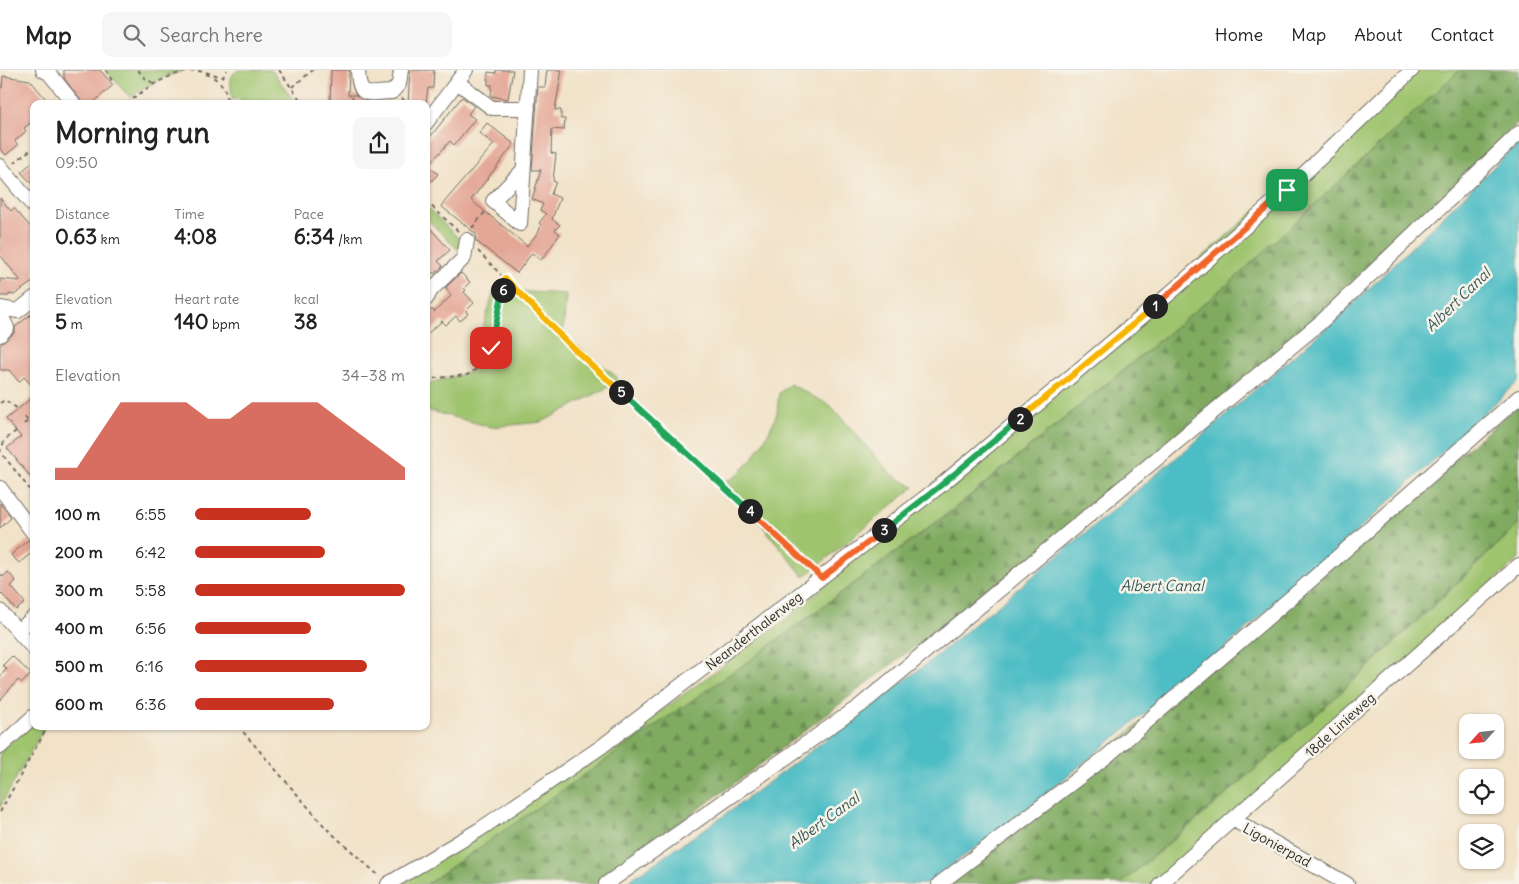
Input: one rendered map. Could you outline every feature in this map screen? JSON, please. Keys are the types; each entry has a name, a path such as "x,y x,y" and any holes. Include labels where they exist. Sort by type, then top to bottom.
{"street":[{"path":"43,70 49,73 71,100"},
{"path":"358,70 358,86 366,93 392,92 400,84 401,70"},
{"path":"430,118 466,70"},
{"path":"523,170 493,201 520,224 530,70"},
{"name":"Neanderthalerweg","path":"384,881 479,830 601,746 940,486 1168,295 1287,190 1412,70"},
{"path":"458,82 492,108 528,108"},
{"path":"606,884 861,705 1321,322 1519,133"},
{"path":"2,168 30,202"},
{"path":"430,289 464,258 469,235"},
{"path":"0,335 7,328 2,317 2,308 18,311 30,301"},
{"path":"939,884 1106,757 1519,397"},
{"path":"0,488 30,529"},
{"name":"18de Linieweg","path":"1160,884 1519,565"},
{"path":"0,611 30,644"},
{"path":"18,631 30,620"},
{"path":"0,747 30,720"},
{"name":"Ligonierpad","path":"1234,820 1347,884"}],"path":[{"path":"106,70 112,81"},
{"path":"138,70 145,78 156,84"},
{"path":"133,100 156,84 184,72 198,71 223,77 228,70"},
{"path":"279,70 300,100"},
{"path":"292,87 313,70"},
{"path":"198,71 222,83 227,92 227,100"},
{"path":"2,168 30,150"},
{"path":"469,235 493,201"},
{"path":"430,379 468,375 486,363 505,278 572,347 822,578"},
{"path":"0,403 6,400 18,409"},
{"path":"24,424 28,421 25,417"},
{"path":"16,430 5,440 0,451 30,490"},
{"path":"0,812 46,730"},
{"path":"241,730 327,829 384,881"}],"green space":[{"path":"105,70 185,70 162,78 130,97"},
{"path":"238,70 272,70 293,100 232,99 230,77"},
{"path":"1417,70 1460,70 1233,280 951,511 749,661 427,884 401,884 668,706 789,617"},
{"path":"1460,70 1519,70 1519,122 1301,330 1044,548 769,758 596,884 427,884 749,661 952,511 1233,280"},
{"path":"430,210 462,242 462,254 430,222"},
{"path":"494,290 566,294 563,335 617,377 616,383 542,422 491,427 430,411 430,383 470,372"},
{"path":"790,384 831,406 891,474 914,487 804,577 726,481 742,471 757,452 777,413 779,393"},
{"path":"1519,405 1519,524 1339,694 1252,772 1120,884 947,884"},
{"path":"1519,524 1519,559 1157,884 1120,884 1223,798 1323,708"},
{"path":"30,725 30,730 43,730 0,807 0,752"}],"water":[{"name":"Albert Canal","path":"1519,142 1519,381 1340,547 1219,653 1006,826 925,884 624,884 729,812 929,662 1181,454 1350,307"}],"building":[{"path":"64,70 100,70 113,85 96,100 80,100 64,78"},
{"path":"331,70 349,70 348,95 356,95 364,100 330,100"},
{"path":"410,70 434,70 433,88 428,88 426,100 408,100"},
{"path":"496,70 513,70 508,99 491,96 492,85 488,85 488,72 496,73"},
{"path":"547,70 562,70 555,110 561,110 561,119 565,119 564,130 552,129 551,153 556,154 553,181 556,182 551,194 560,198 552,219 560,225 555,230 560,234 543,258 540,260 532,253 517,273 476,241 476,234 441,206 494,144 479,133 487,123 514,144 471,200 527,246 539,231 541,225 539,223 546,214 540,210 543,204 532,199 541,170 532,170 538,87 545,87"},
{"path":"3,76 30,80 47,100 30,100 30,123 24,128 26,131 15,141 18,145 6,155 0,149 0,87 2,88"},
{"path":"462,97 474,106 468,114 475,119 454,145 450,141 430,164 430,137"},
{"path":"30,164 30,182 21,172"},
{"path":"430,168 438,174 430,183"},
{"path":"0,198 11,211 14,208 30,226 30,284 14,295 0,296 0,279 21,281 0,255"},
{"path":"430,228 450,250 438,261 443,266 434,274 430,270"},
{"path":"461,273 470,282 464,288 466,290 464,292 474,303 466,311 468,314 460,321 456,316 446,325 442,321 430,332 430,311 432,309 434,312 451,296 446,287"},
{"path":"30,315 30,384 24,377 19,382 9,370 0,370 0,345 15,332 15,327"},
{"path":"30,399 30,476 7,448 21,437 6,419"},
{"path":"0,503 11,518 0,528"},
{"path":"28,540 30,542 30,554 19,563 11,555"},
{"path":"8,572 16,581 11,586 25,603 16,610 0,594 0,573 3,577"},
{"path":"12,656 30,675 22,683 18,680 0,700 0,676 7,669 3,665"}],"route":[{"path":"491,348 505,278 572,347 822,578 940,486 1168,295 1287,190"}]}
